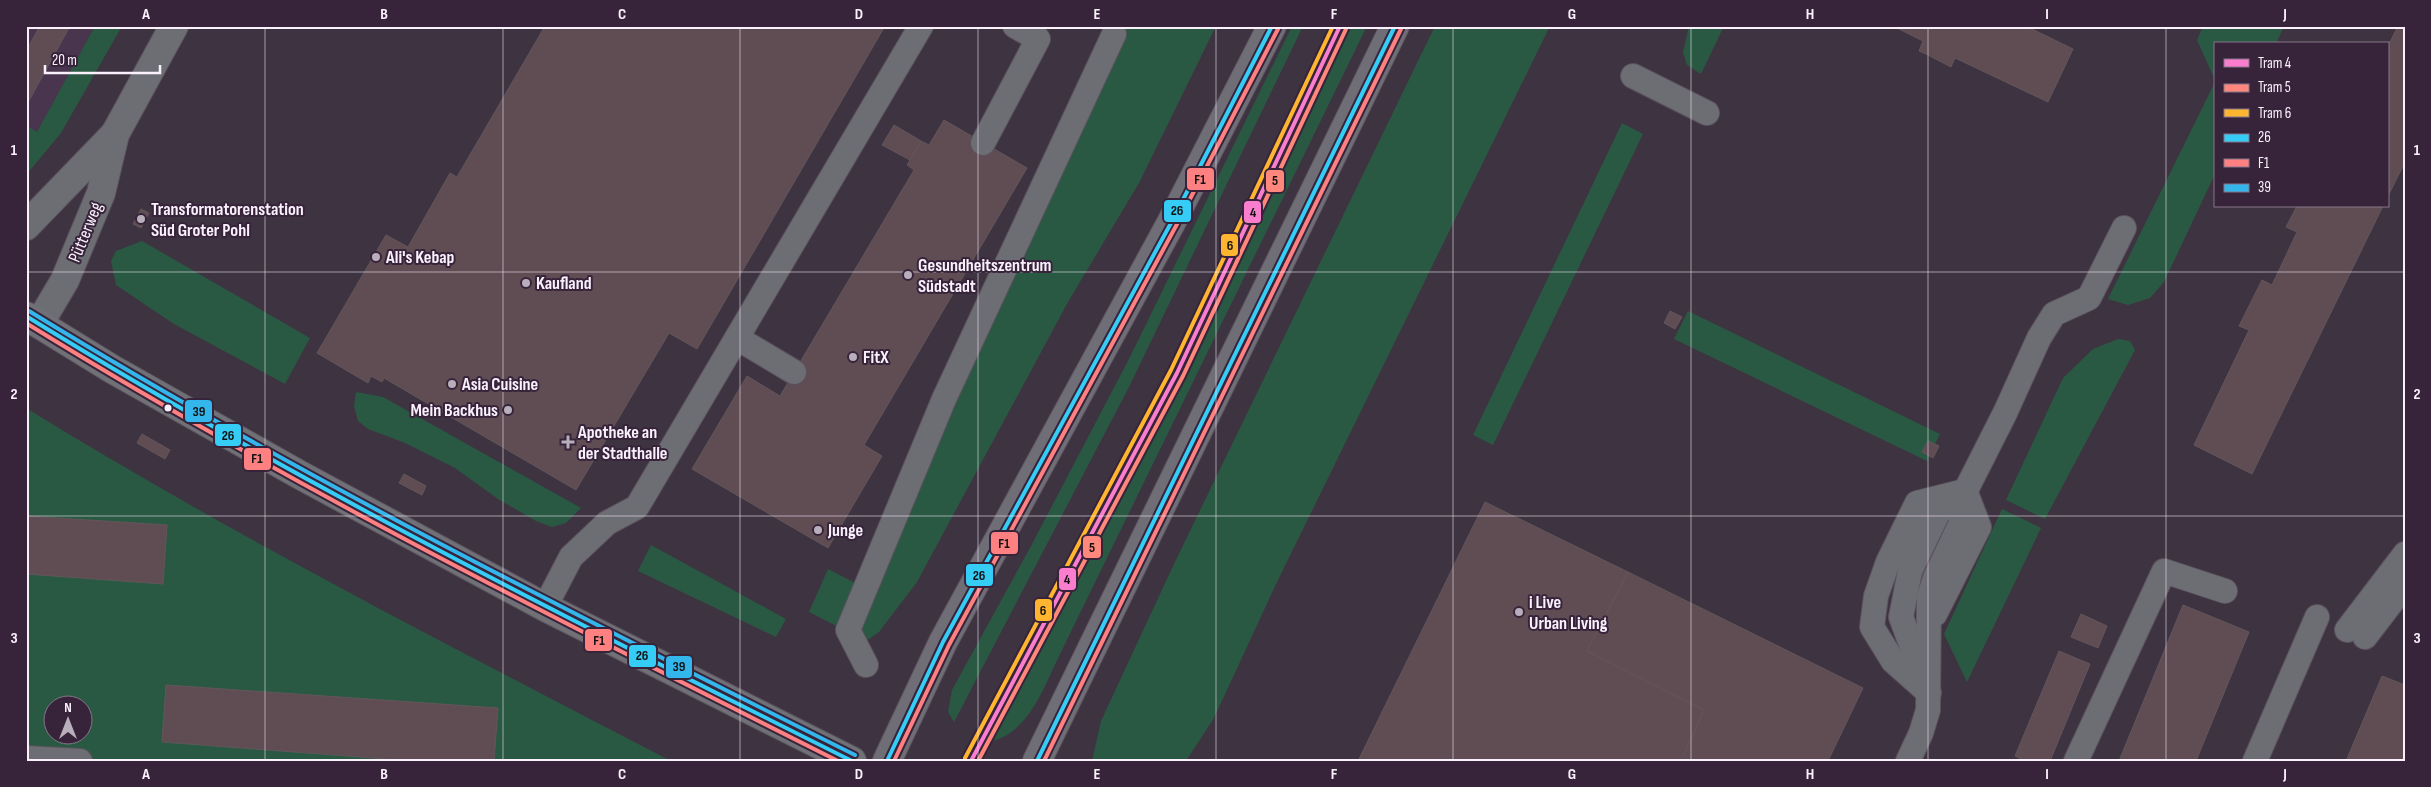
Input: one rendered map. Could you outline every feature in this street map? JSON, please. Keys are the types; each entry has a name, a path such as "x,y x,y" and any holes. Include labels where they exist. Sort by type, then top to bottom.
{"main road":[{"path":"887,761 943,642 1172,223 1272,26"},
{"path":"1037,761 1395,26"}],"street":[{"name":"Pütterweg","path":"33,320 65,280 101,193 115,134 174,26"},
{"name":"Pütterweg","path":"26,226 115,134"},
{"path":"33,320 112,369 300,476 545,607 852,761"}],"lane":[{"path":"545,607 571,557 607,524 637,508 921,26"},
{"path":"983,143 1038,39 1015,26"},
{"path":"866,665 848,630 944,399 1114,34"},
{"path":"1632,76 1707,113"},
{"path":"1929,693 1901,617 1910,572 1938,513 1965,492 2005,413 2039,338 2054,314 2089,298 2124,228"},
{"path":"737,338 794,372"},
{"path":"1915,502 1965,492"},
{"path":"1908,761 1921,733 1928,710 1929,597 1935,578 1970,525 1965,492"},
{"path":"1915,502 1970,525"},
{"path":"1915,502 1888,562 1876,596 1872,627 1893,661 1929,693"},
{"path":"2405,554 2356,634 2405,585"},
{"path":"2076,761 2164,572 2225,591"},
{"path":"2255,761 2318,617"},
{"path":"26,758 80,761"}],"shaded area":[{"path":"26,26 95,26 37,132 26,125"}],"green space":[{"path":"95,26 122,26 61,133 26,175 26,125 37,132"},
{"path":"1118,26 1216,26 1139,183 1068,302 917,582 879,632 866,641 809,612 828,569 865,588"},
{"path":"1292,26 1303,26 1129,387 954,722 948,712 952,690 1031,546 1129,359"},
{"path":"1347,26 1367,26 1042,692 1035,705 1017,728 1005,736 992,741 1223,294"},
{"path":"1435,26 1550,26 1277,582 1214,718 1186,761 1092,761 1101,721 1174,564"},
{"path":"1689,26 1724,26 1701,74 1687,65 1683,52"},
{"path":"2203,26 2284,26 2277,42 2214,42 2214,78 2197,40"},
{"path":"2214,84 2214,176 2164,282 2150,298 2128,305 2108,299"},
{"path":"1622,123 1643,134 1493,445 1473,435"},
{"path":"142,241 310,338 285,384 174,324 116,285 111,261 116,251"},
{"path":"1688,311 1940,434 1935,444 1928,441 1922,452 1929,456 1927,461 1674,339"},
{"path":"2118,339 2130,341 2135,350 2045,519 2006,500 2063,378 2093,349"},
{"path":"356,392 383,397 581,508 566,523 552,527 536,521 498,499 455,468 405,443 368,429 358,421 354,406"},
{"path":"26,408 184,502 265,547 671,761 26,761"},
{"path":"2002,509 2041,528 1967,682 1944,634"},
{"path":"651,545 786,619 776,637 638,571"}],"building":[{"path":"40,26 70,26 26,106 26,51"},
{"path":"545,26 885,26 697,349 669,333 576,490 384,378 382,382 371,376 368,383 317,353 386,235 408,247 450,173 457,177"},
{"path":"1893,26 2026,26 2073,49 2048,102 1955,58 1951,67 1919,51 1923,41"},
{"path":"2393,26 2405,26 2405,162 2388,196 2388,46 2397,28"},
{"name":"Gesundheitszentrum Südstadt","path":"944,120 1027,168 864,445 882,456 828,548 692,469 747,376 780,396 914,170 907,165 921,141 929,145"},
{"path":"894,125 921,141 910,160 882,145"},
{"path":"2296,208 2382,208 2252,474 2194,445 2249,330 2239,326 2262,280 2272,285 2297,232 2286,227"},
{"name":"Transformatorenstation Süd Groter Pohl","path":"141,209 149,213 141,228 133,224"},
{"path":"1670,311 1682,317 1675,329 1664,323"},
{"path":"142,434 170,450 165,459 137,443"},
{"path":"1928,441 1939,446 1933,458 1922,452"},
{"path":"404,474 426,486 422,495 399,483"},
{"name":"i Live Urban Living","path":"1485,502 1628,572 1587,651 1704,710 1681,761 1358,761"},
{"path":"26,516 167,525 163,584 26,574"},
{"path":"1628,572 1863,688 1828,761 1681,761 1704,710 1587,651"},
{"path":"2183,605 2249,632 2196,761 2119,761"},
{"path":"2081,614 2107,626 2098,648 2071,637"},
{"path":"2059,651 2090,664 2050,761 2025,761 2015,756"},
{"path":"2382,676 2405,685 2405,761 2346,761"},
{"path":"166,685 498,708 494,761 413,761 162,742"}],"tram line":[{"name":"6","path":"965,758 1171,370 1333,26"},
{"name":"4","path":"971,761 1177,373 1340,26"},
{"name":"5","path":"978,761 1183,376 1346,29"}],"transit line":[{"name":"26","path":"887,761 943,642 1171,223 1272,26"},
{"name":"26","path":"1037,761 1395,26"},
{"name":"F1","path":"894,761 949,645 1176,226 1278,29"},
{"name":"F1","path":"1044,761 1401,29"},
{"name":"39","path":"29,311 231,430 334,487 645,650 855,755"},
{"name":"26","path":"26,316 126,376 330,492 538,602 852,761"},
{"name":"F1","path":"26,323 125,383 225,440 427,551 838,761"}],"place":[{"name":"Transformatorenstation Süd Groter Pohl","path":"141,219"},
{"name":"Ali's Kebap","path":"376,257"},
{"name":"Gesundheitszentrum Südstadt","path":"908,275"},
{"name":"Kaufland","path":"526,283"},
{"name":"FitX","path":"853,357"},
{"name":"Asia Cuisine","path":"452,384"},
{"name":"Mein Backhus","path":"508,410"},
{"name":"Apotheke an der Stadthalle","path":"568,442"},
{"name":"Junge","path":"818,530"},
{"name":"i Live Urban Living","path":"1519,612"}]}
